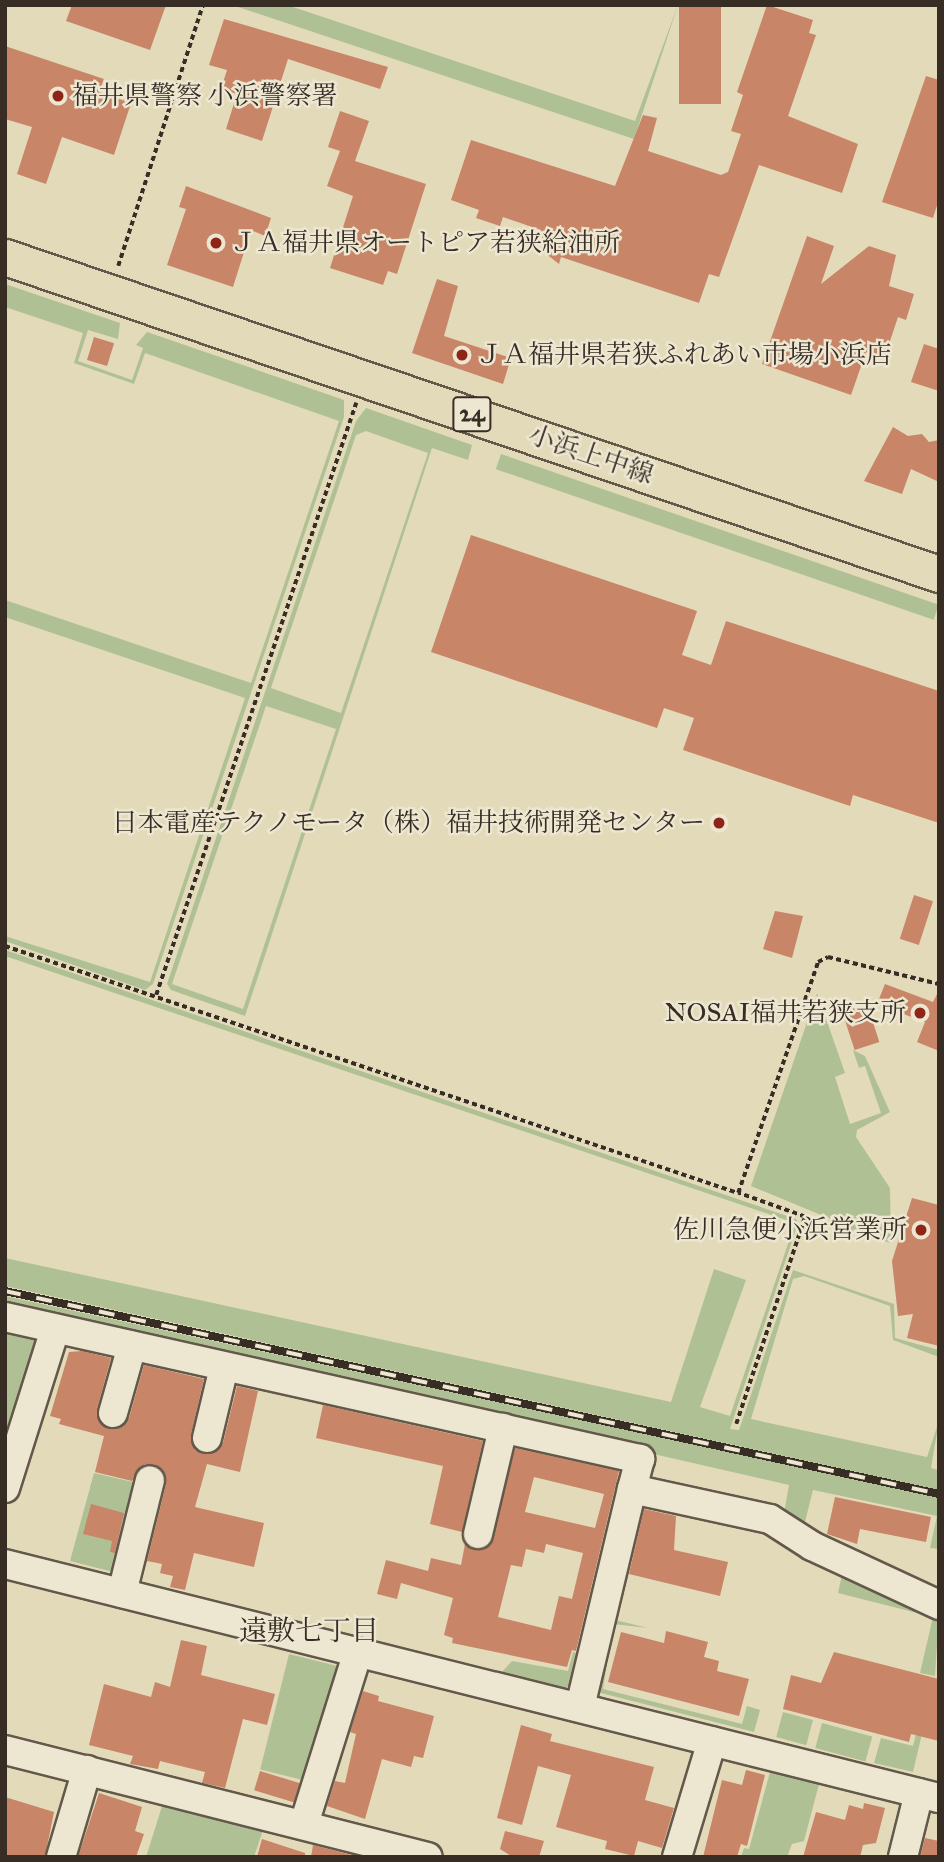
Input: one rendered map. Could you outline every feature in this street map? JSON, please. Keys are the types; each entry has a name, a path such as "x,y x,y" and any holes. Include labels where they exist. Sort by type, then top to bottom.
{"main road":[{"name":"小浜上中線","path":"5,257 939,574"}],"street":[{"path":"5,1317 640,1459 580,1707"},
{"path":"5,1488 55,1329"},
{"path":"113,1413 131,1346"},
{"path":"207,1438 224,1367"},
{"path":"478,1534 503,1428"},
{"path":"122,1592 150,1480"},
{"path":"632,1489 771,1519 812,1546 939,1605"},
{"path":"5,1563 929,1795 903,1857"},
{"path":"303,1824 358,1652"},
{"path":"677,1857 712,1741"},
{"path":"5,1750 428,1857"},
{"path":"61,1857 87,1770"}],"path":[{"path":"109,291 203,5"},
{"path":"156,995 364,378"},
{"path":"5,946 805,1217 736,1423"},
{"path":"738,1193 818,962 828,957 939,984"}],"green space":[{"path":"232,5 287,5 635,121 678,5 634,139"},
{"path":"5,284 120,323 118,339 88,330 78,361 132,380 143,348 136,345 147,332 344,400 344,417 153,984 145,990 5,941 5,936 150,982 245,698 5,617 5,600 251,683 339,421 145,353 134,384 74,363 83,333 5,307"},
{"path":"366,408 472,445 468,460 432,448 245,1016 171,990 167,984 356,421","holes":["366,431 428,453 341,713 271,688 356,435","266,706 336,729 243,1009 172,984"]},
{"path":"501,454 939,605 934,620 496,469"},
{"path":"5,950 796,1219 798,1223 730,1429 739,1430 793,1270 894,1304 895,1338 939,1350 939,1357 893,1340 890,1306 804,1276 793,1279 751,1419 927,1457 939,1421 931,1468 939,1470 939,1490 5,1286 5,1258 671,1402 714,1269 746,1280 700,1407 730,1416 795,1223 5,956"},
{"path":"817,993 845,1073 835,1077 850,1124 881,1113 865,1066 859,1068 853,1050 865,1056 890,1112 857,1130 856,1137 890,1188 891,1243 847,1231 833,1220 751,1186"},
{"path":"5,1296 939,1497 939,1549 930,1548 937,1516 813,1490 803,1530 784,1513 789,1485 5,1306"},
{"path":"5,1326 29,1332 35,1342 5,1438"},
{"path":"94,1473 133,1482 136,1473 144,1476 117,1573 70,1561"},
{"path":"843,1570 939,1614 935,1676 920,1673 933,1617 838,1593"},
{"path":"611,1619 648,1628 613,1624 603,1689 742,1724 747,1706 760,1710 754,1732 597,1692"},
{"path":"573,1652 579,1654 577,1679 566,1688 502,1672 512,1661 568,1671"},
{"path":"289,1654 344,1668 316,1783 260,1769"},
{"path":"925,1698 930,1700 913,1772 874,1763 881,1738 913,1746"},
{"path":"783,1712 813,1720 806,1745 776,1737"},
{"path":"822,1723 872,1736 865,1762 815,1748"},
{"path":"770,1772 819,1784 804,1841 792,1844 787,1857 741,1857 744,1848 749,1849"},
{"path":"164,1800 265,1824 254,1857 146,1857"}],"building":[{"path":"72,5 166,5 150,50 66,21"},
{"path":"679,5 721,5 721,104 679,104"},
{"path":"767,5 813,20 809,33 816,35 788,116 858,144 842,193 759,165 719,277 709,274 699,303 561,257 559,264 545,253 541,230 503,217 500,226 476,218 479,210 451,200 471,140 615,186 643,115 657,118 648,151 721,175 728,172 741,134 731,131 743,95 737,92"},
{"path":"224,19 388,67 380,89 288,59 262,141 226,129 237,94 221,89 227,70 209,65"},
{"path":"5,46 104,79 99,92 131,103 114,155 62,137 46,184 17,174 32,127 5,119"},
{"path":"926,76 939,80 939,199 933,218 882,202"},
{"path":"340,111 369,121 355,161 426,184 397,274 388,271 383,285 330,268 353,196 327,186 340,151 328,147"},
{"path":"186,186 271,218 265,236 251,230 233,287 167,265 186,209 179,207"},
{"path":"807,236 834,246 821,284 869,246 896,255 889,286 914,294 906,320 898,317 884,359 866,352 851,395 762,364"},
{"name":"ＪＡ福井県若狭ふれあい市場小浜店","path":"437,279 458,286 444,336 511,358 503,384 412,353"},
{"path":"94,337 114,343 107,366 87,360"},
{"path":"924,344 939,349 939,391 911,382"},
{"path":"893,427 908,436 922,434 929,442 939,440 939,482 911,469 902,494 864,481"},
{"path":"471,535 697,611 682,655 711,665 726,621 939,691 939,823 853,795 850,806 683,750 694,718 664,708 657,728 431,652"},
{"path":"914,895 933,901 919,945 900,939"},
{"path":"775,911 803,916 792,958 763,949"},
{"name":"NOSAI福井若狭支所","path":"885,984 933,1002 939,990 939,1051 917,1042 925,1022 877,1004"},
{"path":"867,1004 879,1042 855,1050 842,1012"},
{"path":"912,1198 939,1205 939,1346 907,1338 913,1314 898,1316 892,1261"},
{"path":"82,1351 111,1358 97,1409 101,1424 109,1429 129,1418 144,1365 204,1379 191,1435 195,1450 204,1454 223,1443 237,1386 258,1391 240,1472 207,1464 195,1507 264,1523 254,1567 194,1553 185,1590 170,1587 173,1576 160,1573 162,1564 147,1561 166,1484 162,1469 145,1464 132,1481 95,1472 104,1436 59,1424 61,1419 50,1416 69,1352"},
{"path":"323,1405 483,1441 462,1532 430,1524 443,1466 316,1438"},
{"path":"515,1448 619,1471 576,1651 572,1650 567,1667 452,1643 453,1638 444,1635 453,1598 401,1583 397,1599 377,1594 386,1560 428,1571 431,1558 461,1565 465,1544 475,1550 490,1546","holes":["534,1477 604,1494 595,1528 525,1512","546,1544 583,1553 572,1599 559,1596 551,1630 498,1617 511,1565 522,1567 526,1549 544,1553"]},
{"path":"835,1497 931,1517 926,1542 860,1529 857,1544 827,1534"},
{"path":"91,1504 124,1513 115,1553 110,1552 112,1541 83,1534"},
{"path":"644,1509 676,1516 674,1550 728,1562 720,1596 629,1574"},
{"path":"666,1631 708,1642 704,1657 719,1661 717,1671 749,1679 739,1716 608,1682 621,1632 664,1643"},
{"path":"181,1640 207,1646 201,1675 275,1694 267,1725 243,1719 225,1788 202,1783 205,1772 160,1761 158,1769 130,1764 133,1756 89,1745 104,1684 151,1697 155,1682 170,1687"},
{"path":"834,1652 939,1679 939,1741 911,1734 909,1742 783,1709 791,1675 821,1683"},
{"path":"363,1691 379,1696 378,1701 434,1716 423,1758 414,1756 411,1767 382,1759 365,1819 327,1806 335,1781 345,1783 356,1734 350,1732"},
{"path":"521,1725 552,1734 550,1741 654,1767 645,1800 674,1808 662,1848 638,1841 634,1856 605,1849 607,1841 556,1827 571,1775 538,1766 522,1825 497,1818"},
{"path":"746,1770 765,1775 747,1846 741,1844 737,1857 703,1857 722,1780 742,1785"},
{"path":"260,1771 300,1783 294,1802 254,1790"},
{"path":"99,1793 142,1807 135,1831 144,1834 136,1857 78,1857"},
{"path":"5,1797 54,1812 45,1857 5,1857"},
{"path":"864,1803 885,1808 876,1843 863,1845 860,1857 803,1857 816,1812 845,1820 849,1805 863,1809"},
{"path":"505,1831 544,1841 539,1857 513,1857 500,1849"},
{"path":"925,1838 939,1841 939,1857 920,1857"},
{"path":"262,1839 305,1853 305,1857 257,1857"},
{"path":"313,1845 359,1857 311,1857"}],"railway":[{"path":"5,1291 939,1494"}],"place":[{"name":"福井県警察 小浜警察署","path":"58,96"},
{"name":"ＪＡ福井県オートピア若狭給油所","path":"216,243"},
{"name":"ＪＡ福井県若狭ふれあい市場小浜店","path":"462,355"},
{"name":"日本電産テクノモータ（株）福井技術開発センター","path":"719,823"},
{"name":"NOSAI福井若狭支所","path":"920,1013"},
{"name":"佐川急便小浜営業所","path":"921,1230"}],"district":[{"name":"遠敷七丁目","path":"309,1631"}]}
